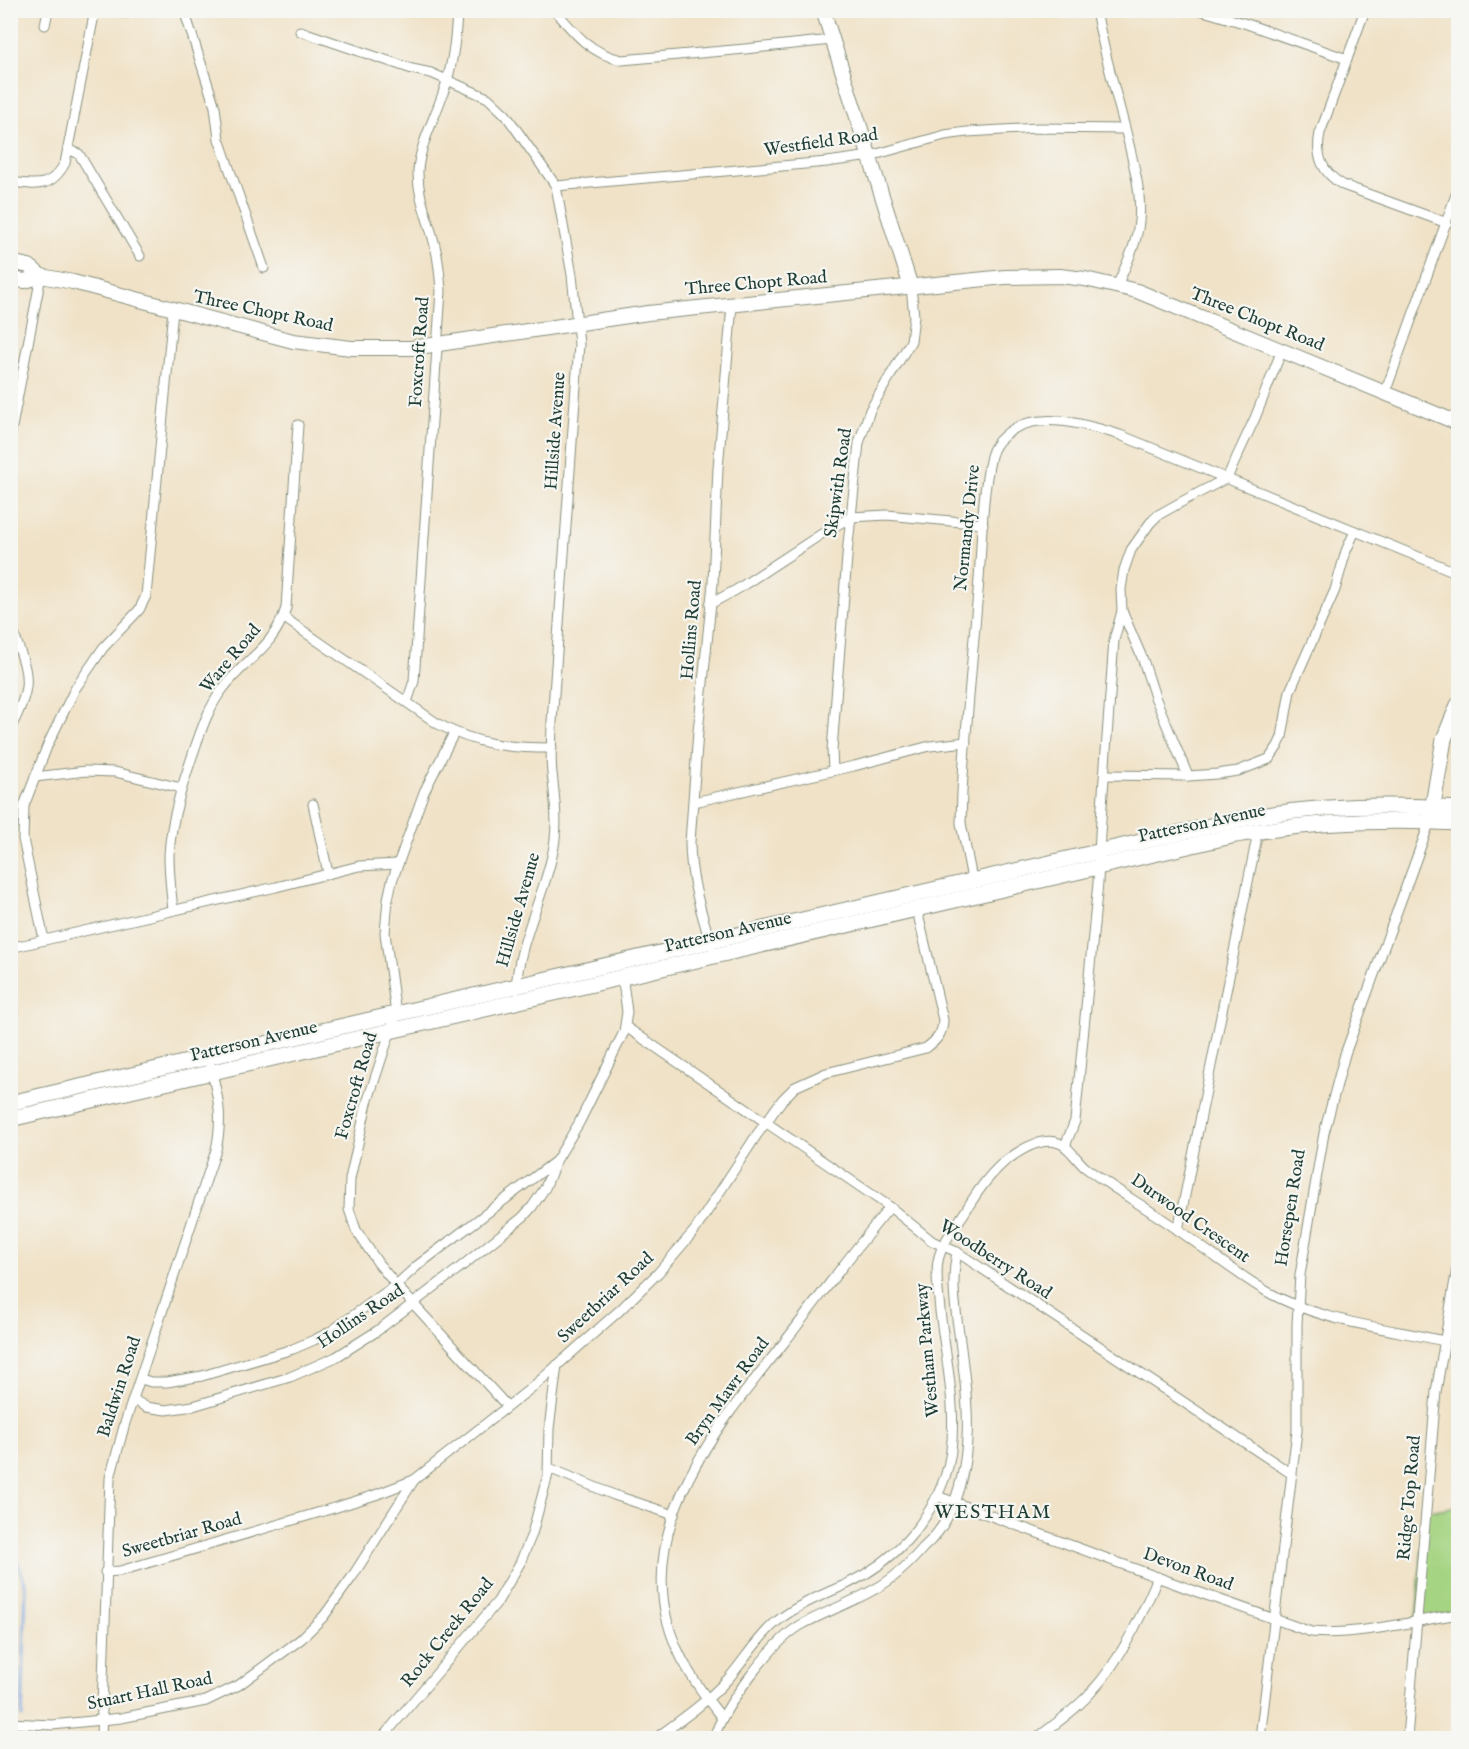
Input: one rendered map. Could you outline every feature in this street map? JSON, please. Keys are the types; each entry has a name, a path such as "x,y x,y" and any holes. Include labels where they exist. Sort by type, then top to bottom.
{"main road":[{"name":"Skipwith Road","path":"823,10 911,288"},
{"name":"Three Chopt Road","path":"10,262 29,266 41,276"},
{"name":"Three Chopt Road","path":"10,279 25,281 41,276 73,282 263,334 322,346 381,349 437,345 648,313 1005,277 1038,276 1086,279 1155,298 1458,423"},
{"name":"Horsepen Road","path":"1431,814 1443,739 1458,705"},
{"name":"Patterson Avenue","path":"10,1119 396,1014 516,994 1255,824 1344,806 1431,814 1458,823"},
{"name":"Patterson Avenue","path":"1431,814 1458,809"},
{"name":"Patterson Avenue","path":"10,1103 390,1031 516,994"}],"street":[{"path":"45,25 48,10"},
{"path":"10,182 38,184 54,178 65,163 95,10"},
{"path":"111,10 124,13 151,10"},
{"path":"184,10 215,108 219,140 264,268"},
{"name":"Foxcroft Road","path":"407,702 414,681 441,291 435,246 421,198 418,173 422,152 446,80 456,28 457,10"},
{"path":"555,10 591,49 621,60 832,40"},
{"path":"1096,10 1101,39 1136,173 1139,219 1130,254 1117,286"},
{"path":"1200,10 1347,59"},
{"path":"1365,10 1319,141 1319,156 1325,170 1343,185 1447,223"},
{"name":"Hillside Avenue","path":"300,31 446,80 488,98 500,108 524,138 556,186 565,227 579,344 552,722 552,772 556,814 553,855 520,957 516,994"},
{"name":"Westfield Road","path":"556,186 766,168 870,156 945,135 967,132 1038,128 1125,129"},
{"path":"68,149 79,154 140,256"},
{"path":"1385,393 1458,189"},
{"path":"10,437 41,276"},
{"name":"Skipwith Road","path":"833,770 833,739 859,443 879,394 911,341 914,316 911,288"},
{"name":"Hollins Road","path":"712,949 691,867 690,842 732,305"},
{"path":"44,940 22,839 24,806 59,719 90,665 143,603 148,586 172,310"},
{"path":"1065,1146 1075,1121 1105,775 1114,640 1122,611 1121,589 1124,570 1131,550 1144,529 1158,515 1227,478 1256,418 1282,350"},
{"name":"Normandy Drive","path":"974,888 961,823 983,524 992,456 1000,439 1013,429 1039,422 1072,423 1103,430 1227,478 1458,573"},
{"name":"Ware Road","path":"173,910 169,856 171,837 181,788 212,706 229,681 272,639 284,617 289,587 298,425"},
{"path":"710,604 851,517 887,515 983,524"},
{"path":"1105,775 1188,776 1238,771 1269,759 1282,737 1290,691 1335,590 1346,551 1355,531"},
{"path":"1122,611 1188,776"},
{"path":"284,617 454,733 500,746 552,748"},
{"path":"10,622 28,681 25,697 10,729"},
{"name":"Foxcroft Road","path":"454,733 424,792 388,899 385,933 396,1014 363,1121 350,1179 349,1209 356,1230 367,1248 396,1285 507,1406"},
{"path":"694,802 930,746 966,742"},
{"path":"35,777 86,771 115,772 181,788"},
{"path":"313,804 328,873"},
{"name":"Horsepen Road","path":"1260,1738 1297,1431 1300,1275 1322,1145 1334,1093 1355,1025 1431,814"},
{"path":"1178,1230 1256,843 1255,824"},
{"path":"10,948 359,866 398,864"},
{"name":"Sweetbriar Road","path":"105,1572 120,1571 211,1546 375,1496 414,1480 557,1365 619,1311 678,1252 765,1123 795,1087 808,1080 926,1048 940,1035 943,1020 915,902"},
{"name":"Hollins Road","path":"134,1400 146,1407 166,1410 193,1406 290,1377 336,1357 361,1342 462,1266 532,1207 545,1188 556,1161 579,1123 626,1027 627,1012 621,970"},
{"path":"10,982 13,1009 10,1042"},
{"name":"Woodberry Road","path":"626,1027 890,1207 932,1241 957,1252 1292,1474"},
{"name":"Baldwin Road","path":"101,1738 110,1478 216,1150 221,1111 210,1065"},
{"name":"Westham Parkway","path":"656,1738 707,1700 731,1676 768,1629 778,1620 811,1600 866,1573 899,1548 931,1510 946,1474 952,1438 950,1396 938,1287 938,1260 943,1246 974,1198 1001,1165 1024,1148 1036,1144 1057,1142 1065,1146"},
{"name":"Durwood Crescent","path":"1065,1146 1086,1168 1264,1290 1317,1314 1444,1341"},
{"name":"Hollins Road","path":"141,1378 152,1382 182,1380 293,1349 330,1332 396,1285 426,1258 556,1161"},
{"name":"Bryn Mawr Road","path":"722,1719 707,1700 676,1646 667,1620 663,1600 664,1562 667,1540 675,1515 690,1476 711,1439 890,1207"},
{"name":"Westham Parkway","path":"714,1738 722,1719 764,1658 784,1637 800,1626 875,1589 894,1576 932,1540 948,1517 966,1464 969,1429 952,1276 957,1252"},
{"name":"Ridge Top Road","path":"1407,1738 1431,1439 1444,1341 1458,1262"},
{"name":"Rock Creek Road","path":"382,1738 482,1621 512,1581 532,1534 549,1468 549,1428 557,1365"},
{"path":"549,1468 614,1495 675,1515"},
{"name":"Stuart Hall Road","path":"10,1723 52,1725 101,1721 206,1701 239,1685 301,1639 330,1608 414,1480"},
{"name":"Devon Road","path":"937,1496 1311,1632 1328,1633 1458,1614"},
{"path":"1037,1738 1084,1700 1106,1674 1158,1577"}],"green space":[{"path":"1458,1506 1458,1614 1416,1621 1425,1512"}],"waterway":[{"path":"10,1551 15,1556 26,1586 22,1717"},
{"path":"20,1738 21,1731"}],"district":[{"name":"WESTHAM","path":"993,1512"}]}
